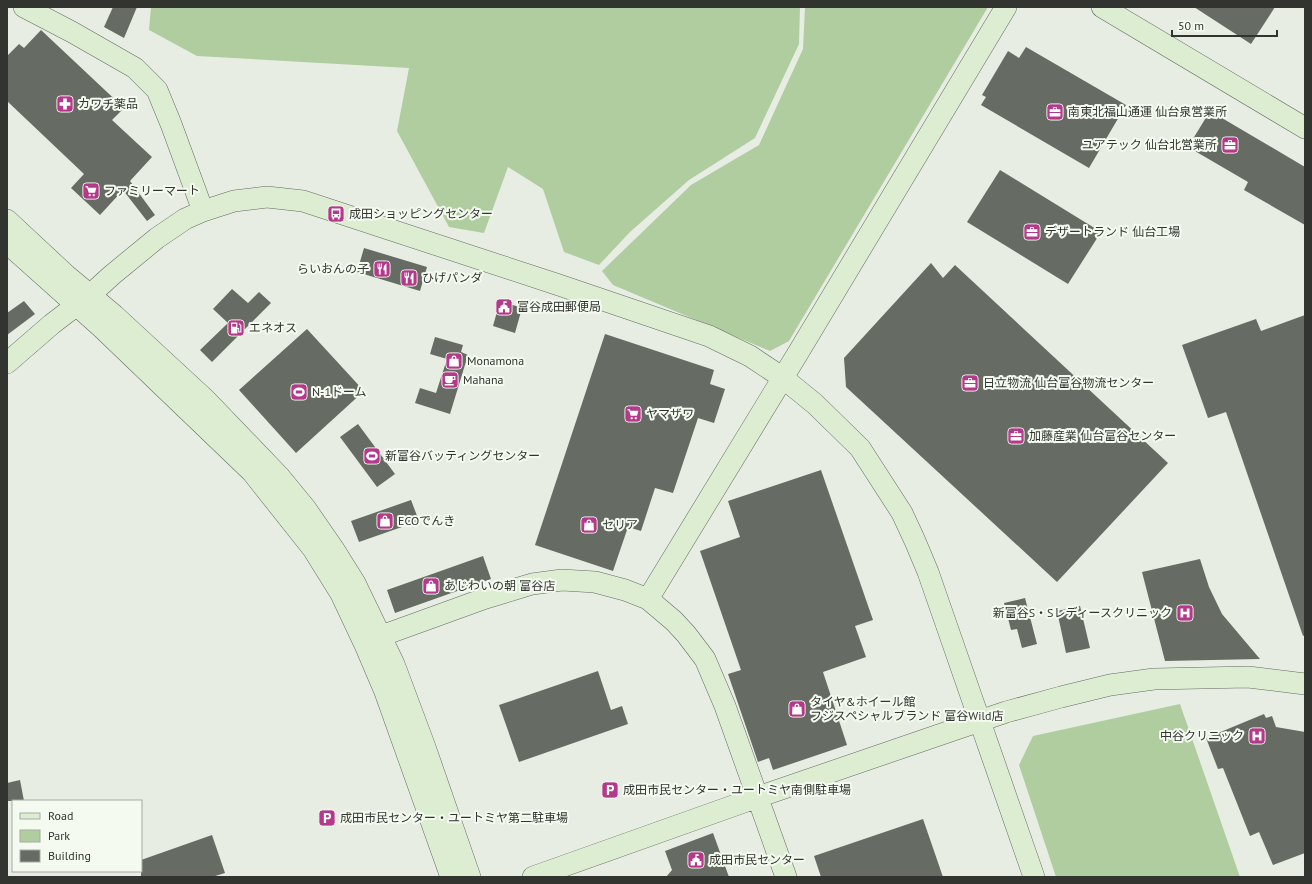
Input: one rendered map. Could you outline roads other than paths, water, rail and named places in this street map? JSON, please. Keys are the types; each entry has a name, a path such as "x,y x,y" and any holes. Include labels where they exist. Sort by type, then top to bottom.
{"street":[{"path":"24,7 72,32 135,68 157,90 203,211"},
{"path":"648,599 1006,7"},
{"path":"1102,7 1305,128"},
{"path":"7,363 157,238 185,219 203,211 234,201 267,197 303,202 559,285 709,336 750,356 783,378 815,404 860,448 902,513 928,572 1034,877"},
{"path":"7,220 66,275 102,328 252,472 313,549 341,594 385,692 451,877"},
{"path":"7,243 83,300 114,315 206,400 279,476 306,509 355,583 394,664 470,877"},
{"path":"381,636 486,598 532,584 562,580 595,582 625,590 648,599 674,621 705,659 725,706 786,877"},
{"path":"533,877 758,797 1006,712 1061,696 1110,685 1154,679 1248,677 1305,684"}],"place":[{"name":"カワチ薬品","path":"65,104"},
{"name":"南東北福山通運 仙台泉営業所","path":"1055,112"},
{"name":"ユアテック 仙台北営業所","path":"1230,145"},
{"name":"ファミリーマート","path":"91,191"},
{"name":"成田ショッピングセンター","path":"336,214"},
{"name":"デザートランド 仙台工場","path":"1032,232"},
{"name":"らいおんの子","path":"382,269"},
{"name":"ひげパンダ","path":"409,278"},
{"name":"富谷成田郵便局","path":"504,307"},
{"name":"エネオス","path":"236,328"},
{"name":"Monamona","path":"454,361"},
{"name":"Mahana","path":"450,380"},
{"name":"日立物流 仙台富谷物流センター","path":"970,383"},
{"name":"N-1ドーム","path":"299,392"},
{"name":"ヤマザワ","path":"633,414"},
{"name":"加藤産業 仙台富谷センター","path":"1016,436"},
{"name":"新富谷バッティングセンター","path":"372,456"},
{"name":"ECOでんき","path":"385,521"},
{"name":"セリア","path":"589,525"},
{"name":"あじわいの朝 富谷店","path":"431,586"},
{"name":"新富谷S・Sレディースクリニック","path":"1185,613"},
{"name":"タイヤ&ホイール館 フジスペシャルブランド 富谷Wild店","path":"797,709"},
{"name":"中谷クリニック","path":"1257,736"},
{"name":"成田市民センター・ユートミヤ南側駐車場","path":"610,790"},
{"name":"成田市民センター・ユートミヤ第二駐車場","path":"327,818"},
{"name":"成田市民センター","path":"696,860"}]}
